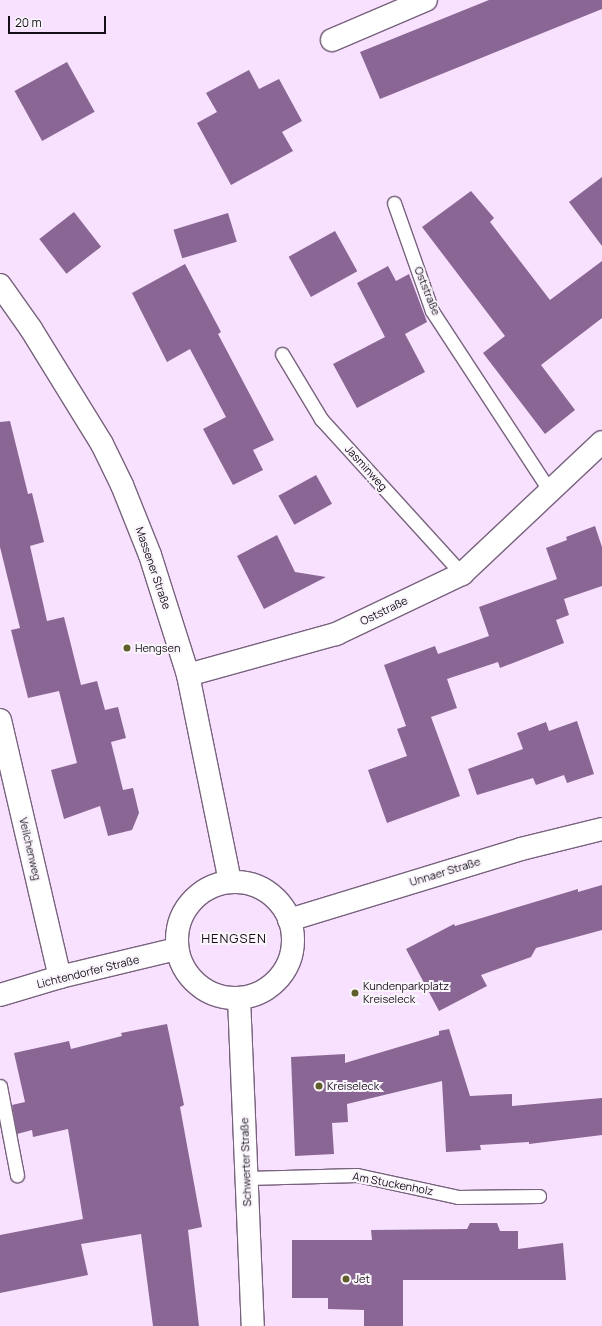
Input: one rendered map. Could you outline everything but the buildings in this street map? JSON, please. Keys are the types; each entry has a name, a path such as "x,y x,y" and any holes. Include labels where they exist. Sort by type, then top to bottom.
{"main road":[{"path":"332,40 426,0"},
{"name":"Massener Straße","path":"0,285 31,329 102,444 122,485 150,555 188,676 230,882"},
{"name":"Oststraße","path":"188,676 336,634 462,574 551,493 602,442"},
{"name":"Veilchenweg","path":"0,720 60,977"},
{"name":"Unnaer Straße","path":"289,920 521,849 602,829"},
{"path":"230,882 248,883 264,889 278,900 289,920 293,932 293,950 287,966 277,981 263,991 239,998 223,997 208,992 193,981 183,967 177,949 177,930 183,912 195,897 211,886 230,882"},
{"name":"Lichtendorfer Straße","path":"0,995 60,977 177,949"},
{"name":"Schwerter Straße","path":"239,998 253,1326"}],"lane":[{"name":"Oststraße","path":"394,203 432,311 551,493"},
{"name":"Jasminweg","path":"282,354 321,419 462,574"},
{"path":"0,1086 17,1175"},
{"name":"Am Stuckenholz","path":"247,1178 356,1175 458,1197 539,1196"}],"place":[{"name":"Hengsen","path":"127,648"},
{"name":"Kundenparkplatz Kreiseleck","path":"355,993"},
{"name":"Kreiseleck","path":"319,1086"},
{"name":"Jet","path":"346,1279"}],"district":[{"name":"HENGSEN","path":"234,938"}]}
